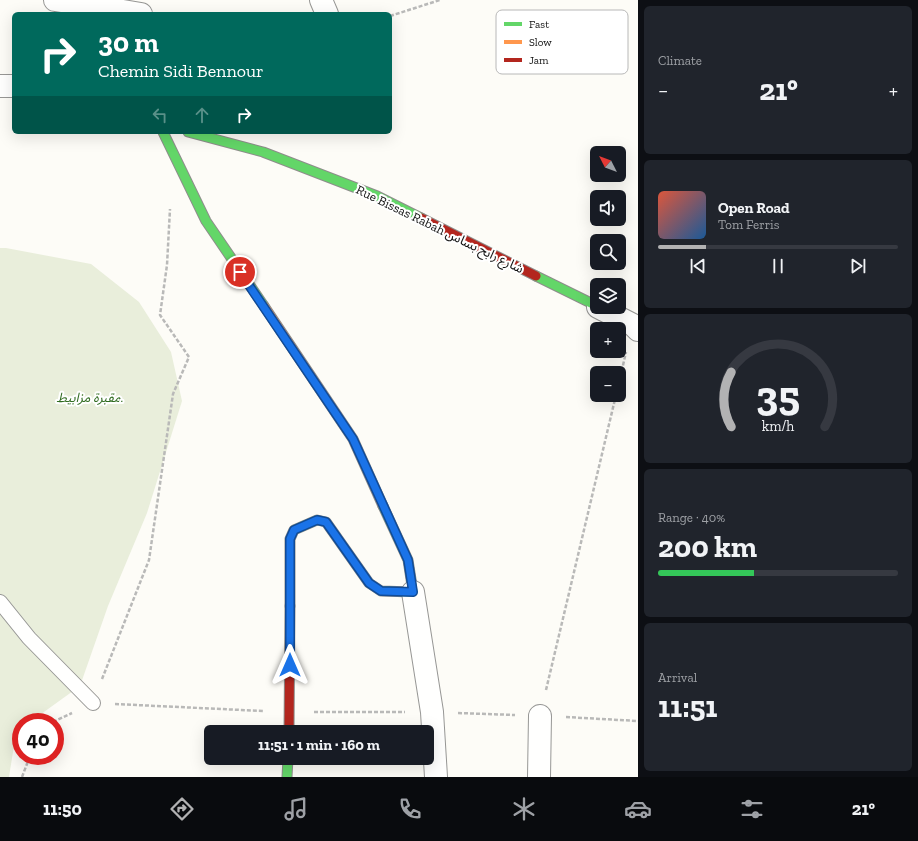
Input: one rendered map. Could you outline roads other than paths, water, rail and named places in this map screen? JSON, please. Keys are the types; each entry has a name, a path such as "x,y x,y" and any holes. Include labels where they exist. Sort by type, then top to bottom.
{"street":[{"path":"55,0 129,12"},
{"path":"321,0 326,12"},
{"path":"0,86 12,86"},
{"path":"164,134 206,221 353,439 408,560 432,712 436,777"},
{"name":"Rue Bissas Rabah شارع رابح بساس","path":"196,134 263,152 377,196 590,303"},
{"name":"Rue Bissas Rabah شارع رابح بساس","path":"612,314 633,325 638,330"},
{"path":"289,725 290,539 294,530 317,520 326,522 369,583 381,591 413,592"},
{"path":"539,777 540,716"},
{"path":"287,777 288,765"}],"lane":[{"path":"0,602 29,638 93,702"}],"park label":[{"name":"مقبرة مزابيط.","path":"90,397"}]}
